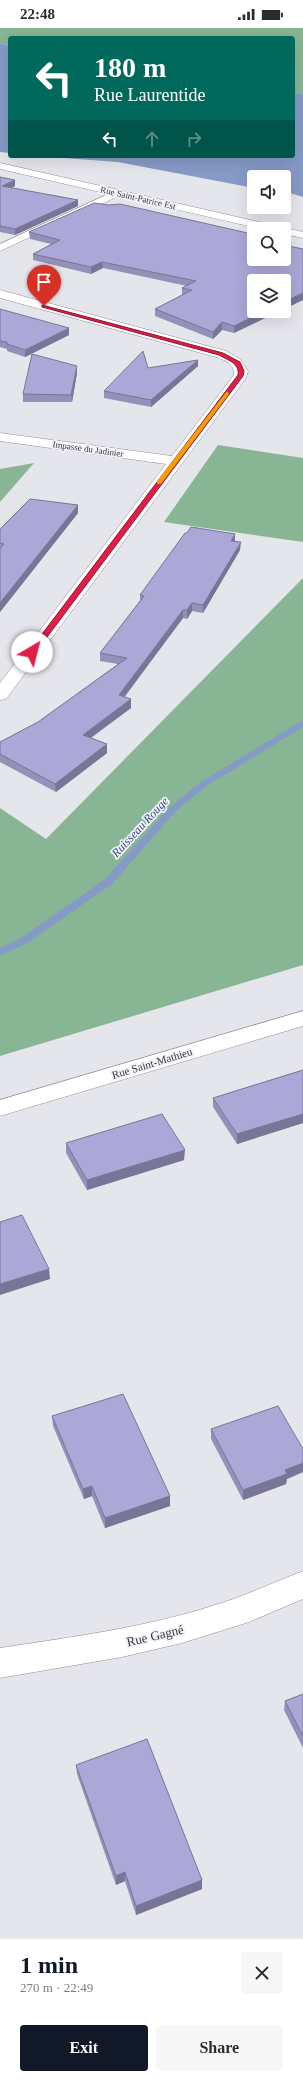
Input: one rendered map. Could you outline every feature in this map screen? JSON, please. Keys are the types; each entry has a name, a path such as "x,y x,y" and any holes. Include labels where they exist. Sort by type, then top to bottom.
{"street":[{"name":"Rue Saint-Patrice Est","path":"0,166 247,222"},
{"path":"0,248 117,193"},
{"path":"291,232 303,235"},
{"path":"0,294 221,354 238,363 241,367 241,375 0,695"},
{"name":"Impasse du Jadinier","path":"0,437 176,461"},
{"name":"Rue Saint-Mathieu","path":"0,1108 303,1018"},
{"name":"Rue Gagné","path":"0,1663 123,1643 164,1634 242,1611 303,1585"}],"green space":[{"path":"0,28 303,28 303,94 295,92 295,36 8,36 8,45 0,43"},
{"path":"218,445 303,458 303,542 164,522"},
{"path":"34,463 0,502 0,469"},
{"path":"303,578 303,965 0,1056 0,808 46,839"}],"water":[{"path":"0,43 8,45 8,153 0,152"},
{"path":"295,92 303,94 303,197 291,193 291,170 247,170 247,187 118,162 64,158 295,158"}],"building":[{"path":"0,177 15,180 2,186 78,200 15,229 0,226"},
{"path":"94,203 109,205 120,204 247,233 247,266 291,266 291,246 303,249 303,293 291,299 291,274 247,274 247,318 251,318 234,326 222,322 213,332 155,309 192,290 182,288 196,281 102,262 91,267 33,254 60,240 29,232"},
{"path":"0,309 69,328 25,350 7,344 7,342 0,341"},
{"path":"143,351 148,368 198,360 151,400 104,391"},
{"path":"32,354 77,366 71,395 23,394"},
{"path":"30,499 78,505 0,603 0,549 4,544 0,543 0,529"},
{"path":"191,527 235,534 231,541 241,542 203,605 192,603 187,610 183,610 119,695 131,699 83,735 107,744 55,784 0,754 0,742 38,722 127,658 100,653 144,596 140,595"},
{"path":"303,1070 303,1114 237,1134 213,1098"},
{"path":"162,1114 185,1150 87,1180 66,1143"},
{"path":"22,1215 49,1269 0,1284 0,1222"},
{"path":"123,1394 170,1496 105,1518 92,1486 83,1489 52,1416"},
{"path":"278,1406 303,1449 303,1463 285,1470 287,1474 243,1490 211,1429"},
{"path":"303,1694 303,1736 285,1701"},
{"path":"147,1739 202,1880 136,1906 125,1872 116,1876 76,1765"}],"waterway":[{"name":"Ruisseau Rouge","path":"0,952 22,942 108,882 172,810 202,785 303,723"}],"slow traffic":[{"path":"159,483 227,393"}],"route":[{"path":"32,652 241,375 241,367 238,363 221,354 44,306"}]}
